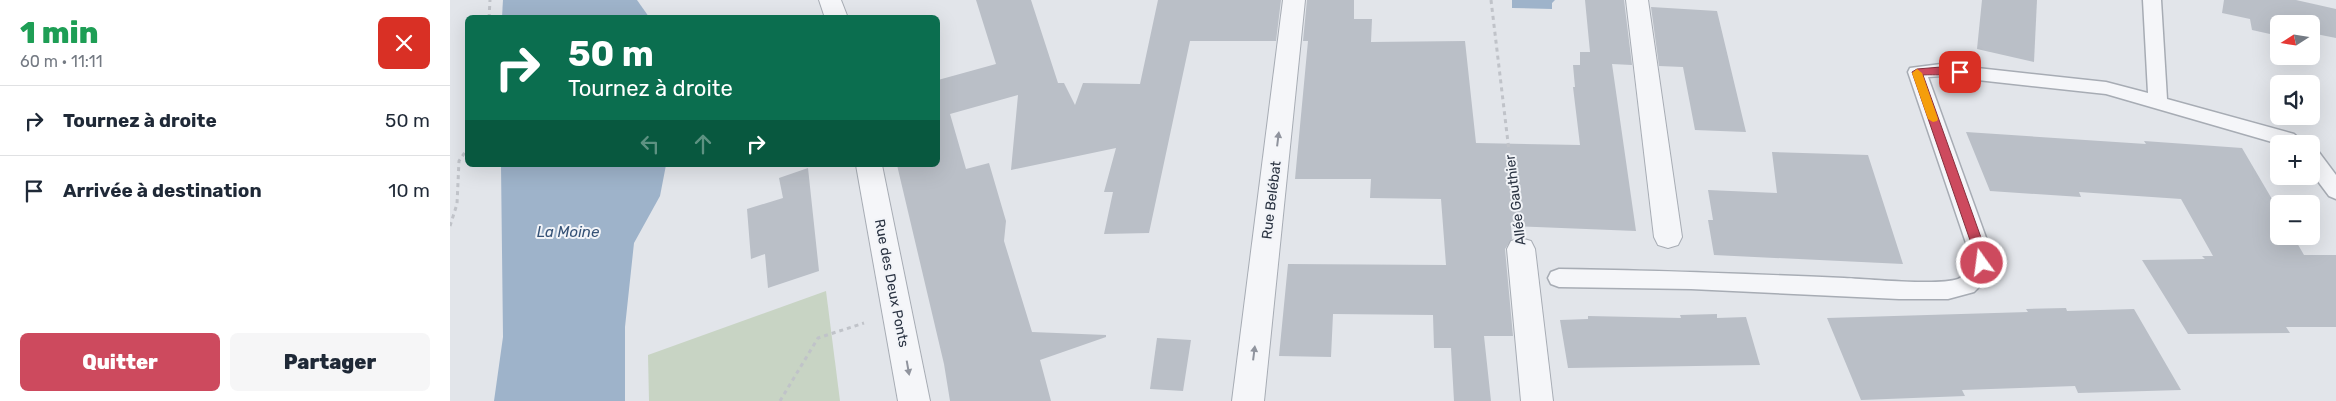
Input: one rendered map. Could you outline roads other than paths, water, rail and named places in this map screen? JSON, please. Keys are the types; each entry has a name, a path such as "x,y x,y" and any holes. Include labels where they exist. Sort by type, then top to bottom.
{"street":[{"path":"830,0 836,15"},
{"name":"Rue Belébat","path":"1248,401 1294,0"},
{"path":"1637,0 1668,237"},
{"name":"Rue des Deux Ponts","path":"869,167 914,401"},
{"name":"Allée Gauthier","path":"1521,249 1537,401"}],"lane":[{"path":"2152,0 2158,103"},
{"path":"1559,278 1691,280 1899,290 1948,290 1966,286 1976,276 1982,263 1978,246 1917,72 1941,70 2106,88 2273,135"},
{"path":"2320,169 2336,191"}],"water":[{"path":"503,0 637,0 648,15 502,15"},
{"path":"1512,0 1555,0 1552,3 1552,9 1512,8"},
{"name":"La Moine","path":"501,167 666,167 660,196 634,243 625,327 625,401 494,401 503,337"}]}
